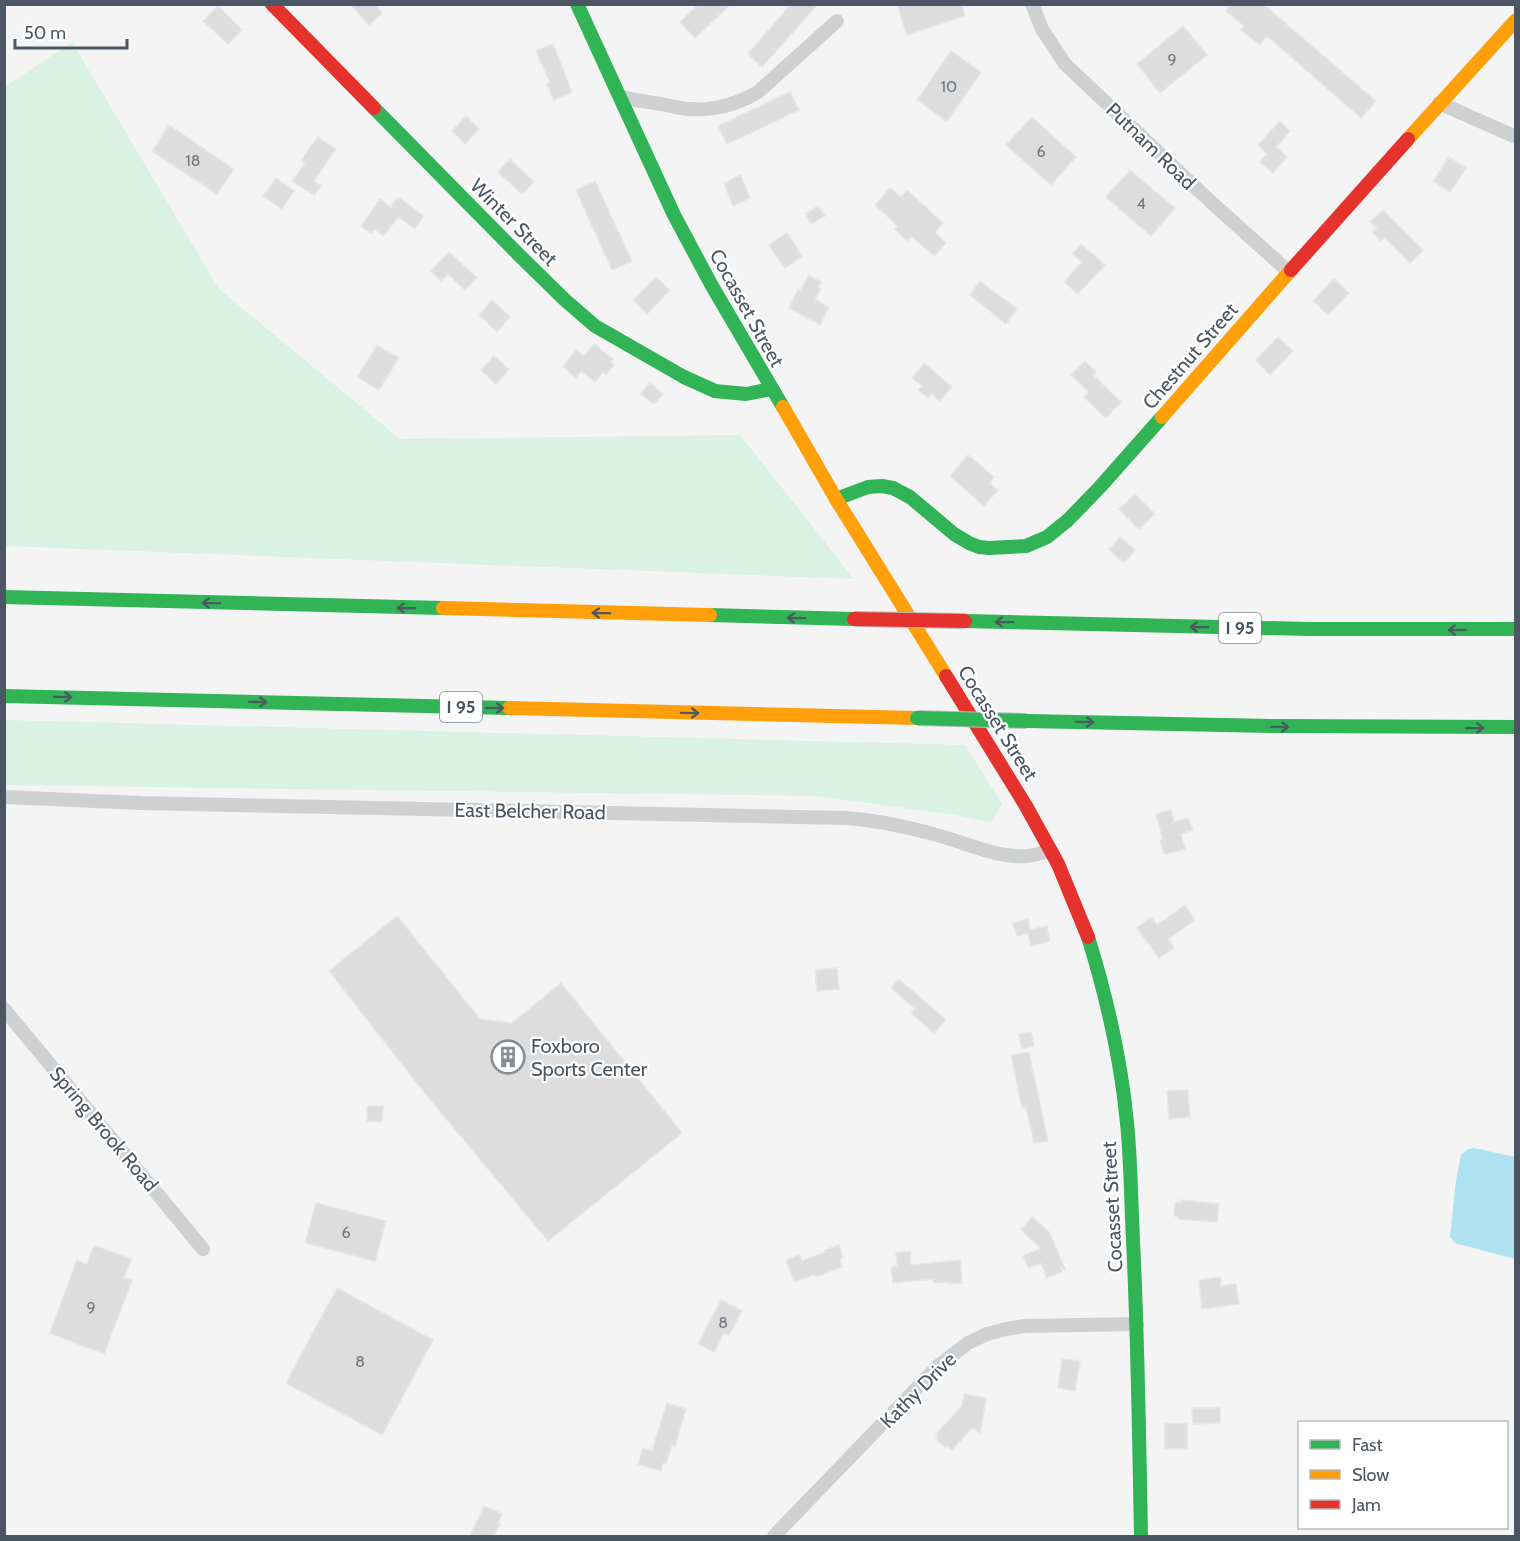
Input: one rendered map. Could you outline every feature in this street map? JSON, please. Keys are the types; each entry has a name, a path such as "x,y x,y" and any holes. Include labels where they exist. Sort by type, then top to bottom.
{"main road":[{"name":"Winter Street","path":"272,4 518,254 595,326 684,377 715,391 746,394 771,389"},
{"name":"Cocasset Street","path":"577,4 691,247 836,499 1026,806 1073,896 1104,992 1120,1069 1129,1149 1137,1324 1141,1536"},
{"name":"Chestnut Street","path":"836,499 859,489 889,487 911,497 963,540 976,547 991,549 1023,547 1033,545 1048,537 1100,487 1515,20"},
{"name":"I 95","path":"4,597 1272,629 1515,629"},
{"name":"I 95","path":"4,696 1027,721 1329,727 1515,727"}],"street":[{"name":"Putnam Road","path":"1032,4 1042,29 1065,64 1289,272"},
{"path":"619,96 690,109 706,109 745,100 758,92 837,21"},
{"path":"1439,103 1515,137"},
{"name":"East Belcher Road","path":"4,797 152,803 846,818 878,821 905,827 1014,856 1032,856 1051,850"},
{"name":"Spring Brook Road","path":"4,1009 203,1250"},
{"name":"Kathy Drive","path":"774,1536 938,1366 968,1343 987,1334 1025,1326 1137,1324"}],"green space":[{"path":"72,42 219,289 400,439 740,435 854,579 5,546 5,87"},
{"path":"5,720 965,745 1002,804 991,822 816,796 5,785"}],"water":[{"path":"1474,1148 1515,1157 1515,1259 1455,1243 1450,1237 1461,1155 1468,1149"}],"building":[{"path":"350,4 375,4 382,13 369,25"},
{"path":"699,4 731,4 695,38 680,22"},
{"path":"791,4 818,4 762,67 748,54"},
{"path":"897,4 962,4 965,16 907,35"},
{"path":"1231,4 1263,4 1376,101 1361,118 1267,36 1260,45 1241,30 1244,26 1226,11"},
{"path":"218,6 242,30 228,44 203,21"},
{"path":"1183,26 1207,55 1160,93 1137,64"},
{"path":"553,44 572,92 554,100 547,84 550,83 536,51"},
{"path":"951,51 981,72 947,121 917,100"},
{"path":"790,92 799,110 727,144 718,126"},
{"path":"466,116 479,129 465,144 452,131"},
{"path":"1032,117 1076,157 1051,185 1006,145"},
{"path":"1280,121 1290,131 1276,147 1287,157 1273,173 1260,162 1267,154 1258,145"},
{"path":"169,125 234,169 217,194 152,151"},
{"path":"318,137 336,149 314,181 321,186 314,195 292,181 305,163 301,160"},
{"path":"1449,157 1466,168 1450,192 1433,181"},
{"path":"510,159 534,182 522,194 498,172"},
{"path":"1130,170 1175,208 1151,236 1106,197"},
{"path":"740,175 750,198 733,206 724,183"},
{"path":"276,178 294,191 282,209 263,196"},
{"path":"595,181 632,261 612,270 576,190"},
{"path":"890,188 901,197 907,190 943,223 935,232 946,243 934,256 911,236 907,241 895,229 898,226 875,205"},
{"path":"398,197 424,216 415,229 398,217 384,236 374,229 371,233 361,226 380,199 391,207"},
{"path":"818,206 825,216 811,224 805,214"},
{"path":"1383,210 1423,250 1410,263 1384,237 1381,241 1372,232 1377,228 1370,222"},
{"path":"787,233 802,256 785,268 769,245"},
{"path":"1081,244 1105,265 1078,294 1064,282 1082,262 1072,254"},
{"path":"449,252 477,278 465,290 448,274 441,281 431,271"},
{"path":"809,275 821,282 818,287 821,289 815,299 829,308 820,325 789,308"},
{"path":"656,277 670,290 647,314 633,300"},
{"path":"1334,279 1349,293 1328,315 1313,301"},
{"path":"980,281 1017,309 1006,324 970,295"},
{"path":"492,300 510,317 497,332 479,315"},
{"path":"1278,337 1293,351 1270,375 1256,360"},
{"path":"594,344 613,359 611,362 614,365 606,375 603,372 595,382 581,371 576,378 563,367 576,350 584,356"},
{"path":"377,345 399,358 379,390 357,377"},
{"path":"494,356 509,369 496,384 481,370"},
{"path":"1085,361 1096,372 1093,375 1121,402 1106,418 1084,397 1089,392 1071,375"},
{"path":"924,363 952,387 940,401 932,394 928,398 918,390 922,386 912,378"},
{"path":"650,383 663,394 654,404 641,394"},
{"path":"968,455 994,477 990,483 998,490 984,506 950,476"},
{"path":"1135,494 1155,514 1139,529 1119,509"},
{"path":"1120,537 1135,550 1124,563 1109,550"},
{"path":"1171,810 1174,822 1188,818 1193,830 1181,834 1185,849 1164,854 1156,814"},
{"path":"1185,905 1195,920 1168,939 1174,948 1159,958 1137,928 1151,917 1157,925"},
{"name":"Foxboro Sports Center","path":"397,916 480,1019 512,1023 561,983 682,1133 548,1241 423,1091 329,971"},
{"path":"1028,919 1030,930 1047,926 1050,941 1031,946 1028,933 1017,936 1013,923"},
{"path":"837,968 839,989 817,991 815,970"},
{"path":"899,979 946,1020 934,1033 911,1013 915,1009 891,988"},
{"path":"1031,1032 1034,1046 1022,1048 1019,1034"},
{"path":"1029,1052 1048,1141 1034,1143 1026,1107 1022,1108 1011,1055"},
{"path":"1188,1090 1190,1117 1169,1119 1167,1091"},
{"path":"367,1106 383,1106 382,1122 367,1121"},
{"path":"1181,1200 1219,1204 1217,1222 1179,1219 1179,1216 1174,1216 1175,1203 1181,1203"},
{"path":"316,1203 386,1221 375,1261 305,1243"},
{"path":"1032,1217 1049,1232 1066,1271 1060,1266 1062,1272 1047,1278 1041,1263 1029,1268 1023,1256 1041,1248 1021,1230"},
{"path":"94,1245 131,1259 124,1278 132,1280 104,1354 50,1333 77,1260 87,1264"},
{"path":"839,1245 843,1257 840,1258 842,1267 794,1282 786,1260 799,1255 802,1261"},
{"path":"910,1251 911,1265 960,1260 962,1283 933,1283 933,1279 893,1283 891,1267 897,1266 896,1253"},
{"path":"1220,1277 1221,1286 1236,1284 1239,1304 1202,1309 1199,1280"},
{"path":"337,1288 433,1340 382,1435 286,1383"},
{"path":"721,1300 742,1311 729,1335 724,1333 714,1352 698,1344"},
{"path":"1062,1359 1080,1361 1075,1391 1058,1388"},
{"path":"964,1394 986,1398 980,1434 973,1427 952,1450 936,1439 938,1436 936,1434 962,1406"},
{"path":"667,1403 686,1409 675,1446 672,1445 666,1464 663,1463 661,1471 638,1464 643,1448 652,1451"},
{"path":"1192,1408 1220,1408 1220,1423 1193,1424"},
{"path":"1187,1423 1187,1449 1165,1449 1165,1424"},
{"path":"484,1506 502,1514 498,1523 500,1524 494,1536 470,1536"}],"traffic: fast":[{"path":"577,4 674,215 712,286 783,407"},
{"path":"374,108 518,254 595,326 684,377 715,391 746,394 771,389"},
{"path":"836,499 868,487 893,488 910,497 954,534 969,543 989,548 1026,546 1047,537 1068,520 1162,417"},
{"path":"4,597 443,608"},
{"path":"710,615 854,619"},
{"path":"965,621 1309,629 1516,629"},
{"path":"4,696 509,708"},
{"path":"917,718 1027,721"},
{"path":"1027,721 1272,726 1516,727"},
{"path":"1088,937 1112,1029 1121,1076 1128,1138 1136,1315 1141,1536"}],"traffic: slow":[{"path":"1408,139 1516,20"},
{"path":"1162,417 1291,270"},
{"path":"783,407 836,499 946,676"},
{"path":"443,608 710,615"},
{"path":"509,708 917,718"}],"traffic: jam":[{"path":"272,4 374,108"},
{"path":"1291,270 1408,139"},
{"path":"854,619 965,621"},
{"path":"946,676 1026,806 1058,864 1088,937"}],"place":[{"name":"Foxboro Sports Center","path":"508,1057"}]}
